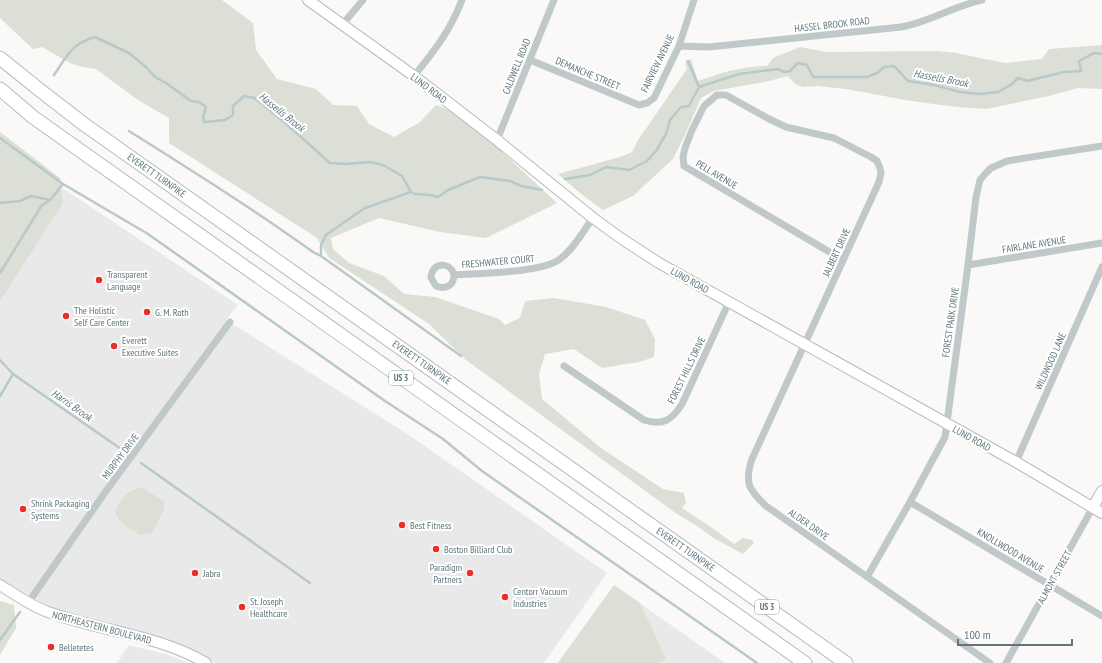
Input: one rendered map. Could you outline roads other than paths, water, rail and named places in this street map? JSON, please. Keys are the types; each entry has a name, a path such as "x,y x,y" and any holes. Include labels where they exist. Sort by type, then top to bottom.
{"highway":[{"name":"EVERETT TURNPIKE","path":"0,58 85,125 846,663"},
{"name":"US 3","path":"0,89 78,149 805,663"},
{"path":"688,550 857,663"}],"street":[{"name":"LUND ROAD","path":"308,0 414,76 497,140 593,218 659,263 805,343 1016,462 1102,513"},
{"path":"342,25 362,0"},
{"path":"414,76 444,39 454,21 462,0"},
{"name":"CALDWELL ROAD","path":"497,140 554,0"},
{"name":"FAIRVIEW AVENUE","path":"639,105 647,103 654,98 679,46 694,0"},
{"name":"HASSEL BROOK ROAD","path":"679,46 709,47 901,27 923,22 955,8 982,0"},
{"name":"DEMANCHE STREET","path":"530,60 639,105"},
{"name":"PELL AVENUE","path":"843,260 684,166 683,157 692,130 704,106 717,95 726,95 786,127 840,140 877,161 880,168"},
{"name":"FOREST PARK DRIVE","path":"867,577 945,437 948,424 976,197 980,180 991,168 1007,161 1102,146"},
{"name":"JALBERT DRIVE","path":"805,343 879,182 881,173 880,168"},
{"name":"FRESHWATER COURT","path":"454,275 533,269 551,264 560,260 566,254 593,218"},
{"name":"FAIRLANE AVENUE","path":"968,265 1102,243"},
{"name":"WILDWOOD LANE","path":"1016,462 1102,267"},
{"name":"FOREST HILLS DRIVE","path":"564,366 644,420 652,423 670,419 682,404 729,302"},
{"name":"MURPHY DRIVE","path":"28,603 106,491 230,322"},
{"name":"ALDER DRIVE","path":"805,343 752,459 748,476 749,485 754,495 766,506 990,663"},
{"name":"ALMONT STREET","path":"1006,663 1102,491"},
{"name":"KNOLLWOOD AVENUE","path":"910,502 1102,616"},
{"name":"NORTHEASTERN BOULEVARD","path":"0,585 28,603 61,617 145,638 182,650 206,663"}],"waterway":[{"name":"Hassells Brook","path":"54,75 66,56 75,47 80,43 95,37 129,53 155,77 191,101 199,102 206,107 203,117 204,122 225,120 233,115 233,106 244,96 255,98 330,163 346,164 370,162 383,165 402,176 411,192 415,194 438,197 448,190 480,177 510,181 521,186 542,190"},
{"name":"Hassells Brook","path":"565,179 590,175 606,167 629,170 647,161 656,151 666,134 670,120 681,107 689,106 699,87 739,74 778,69 784,72 790,71 798,63 807,65 813,77 867,77 877,73 884,67 894,66 908,81 934,85 960,92 980,94 998,92 1012,84 1018,78 1027,81 1064,72 1081,71 1079,61 1094,53 1102,54"},
{"path":"688,61 699,87"},
{"path":"129,131 222,190 321,256"},
{"name":"Hassells Brook","path":"0,138 63,184 50,200 42,205 0,273"},
{"path":"63,184 148,234 385,401 443,439 482,471 757,663"},
{"path":"411,192 365,208 326,235 321,245 321,256 461,356"},
{"path":"0,203 20,201 31,196 50,200"},
{"name":"Harris Brook","path":"0,360 13,374 121,449"},
{"path":"0,396 13,374"},
{"path":"141,463 310,583"},
{"name":"Harris Brook","path":"0,640 20,612"}],"place":[{"name":"Transparent Language","path":"99,280"},
{"name":"G. M. Roth","path":"147,312"},
{"name":"The Holistic Self Care Center","path":"66,316"},
{"name":"Everett Executive Suites","path":"114,346"},
{"name":"Shrink Packaging Systems","path":"23,509"},
{"name":"Best Fitness","path":"402,525"},
{"name":"Boston Billiard Club","path":"436,549"},
{"name":"Jabra","path":"195,573"},
{"name":"Paradigm Partners","path":"470,573"},
{"name":"Centorr Vacuum Industries","path":"505,597"},
{"name":"St. Joseph Healthcare","path":"242,607"},
{"name":"Belletetes","path":"51,647"}]}
